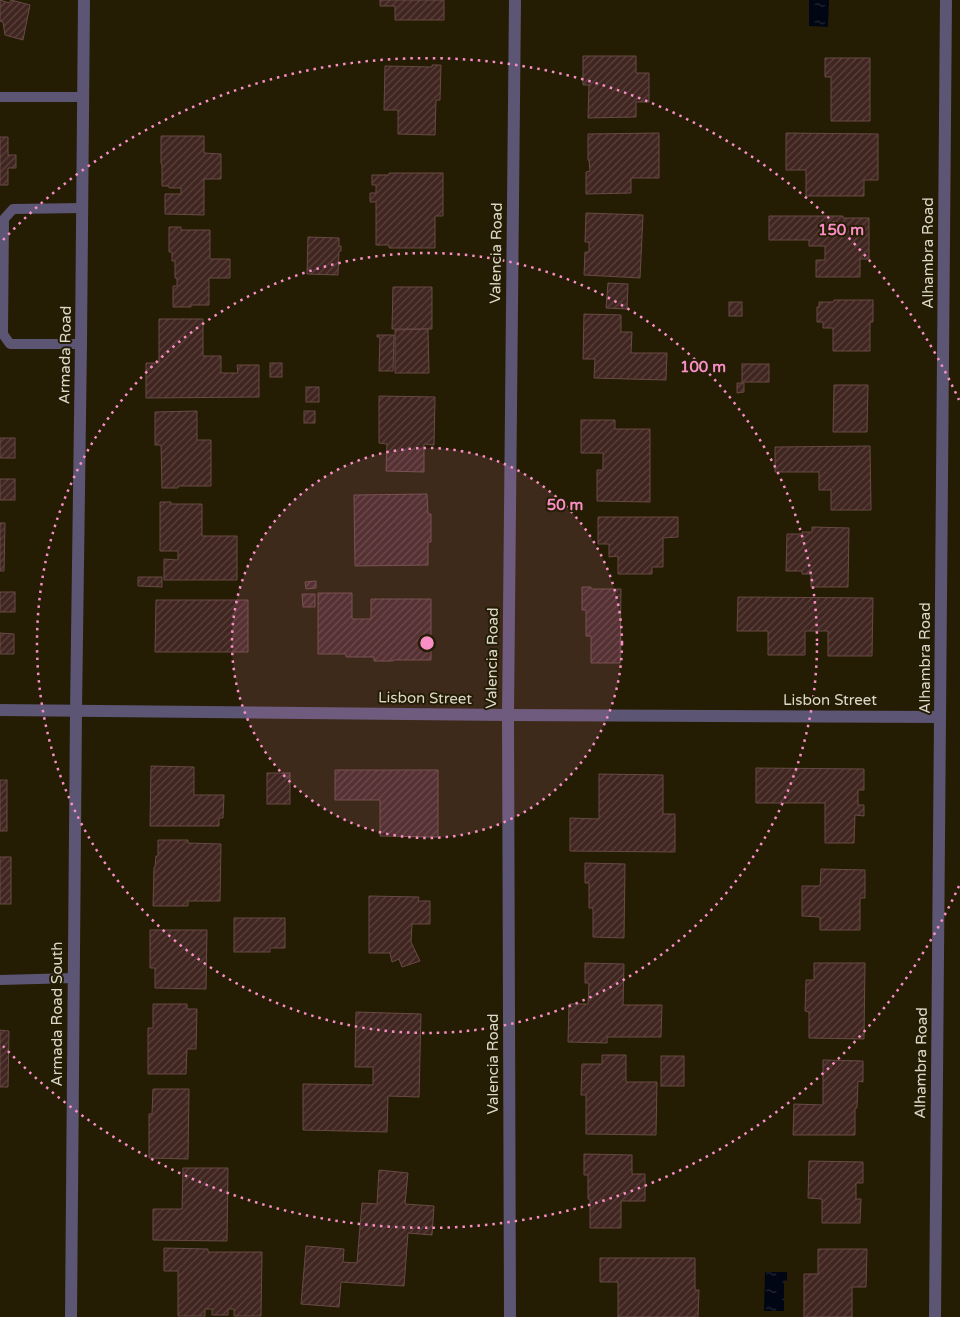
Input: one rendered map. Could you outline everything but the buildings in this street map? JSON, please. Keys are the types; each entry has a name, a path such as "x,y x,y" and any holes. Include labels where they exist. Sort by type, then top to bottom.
{"street":[{"name":"Armada Road","path":"76,711 84,0"},
{"name":"Valencia Road","path":"510,1317 508,715 515,0"},
{"name":"Alhambra Road","path":"935,1317 946,0"},
{"name":"Lisbon Street","path":"0,710 508,715 940,716"},
{"name":"Armada Road South","path":"71,1317 76,711"}],"lane":[{"path":"0,97 83,97"},
{"path":"81,344 10,344 3,334 4,219 13,209 82,208"},
{"path":"0,980 74,978"}],"water":[{"path":"809,0 829,0 828,27 809,26"},
{"path":"765,1272 787,1272 787,1281 784,1281 784,1311 764,1311"}]}
